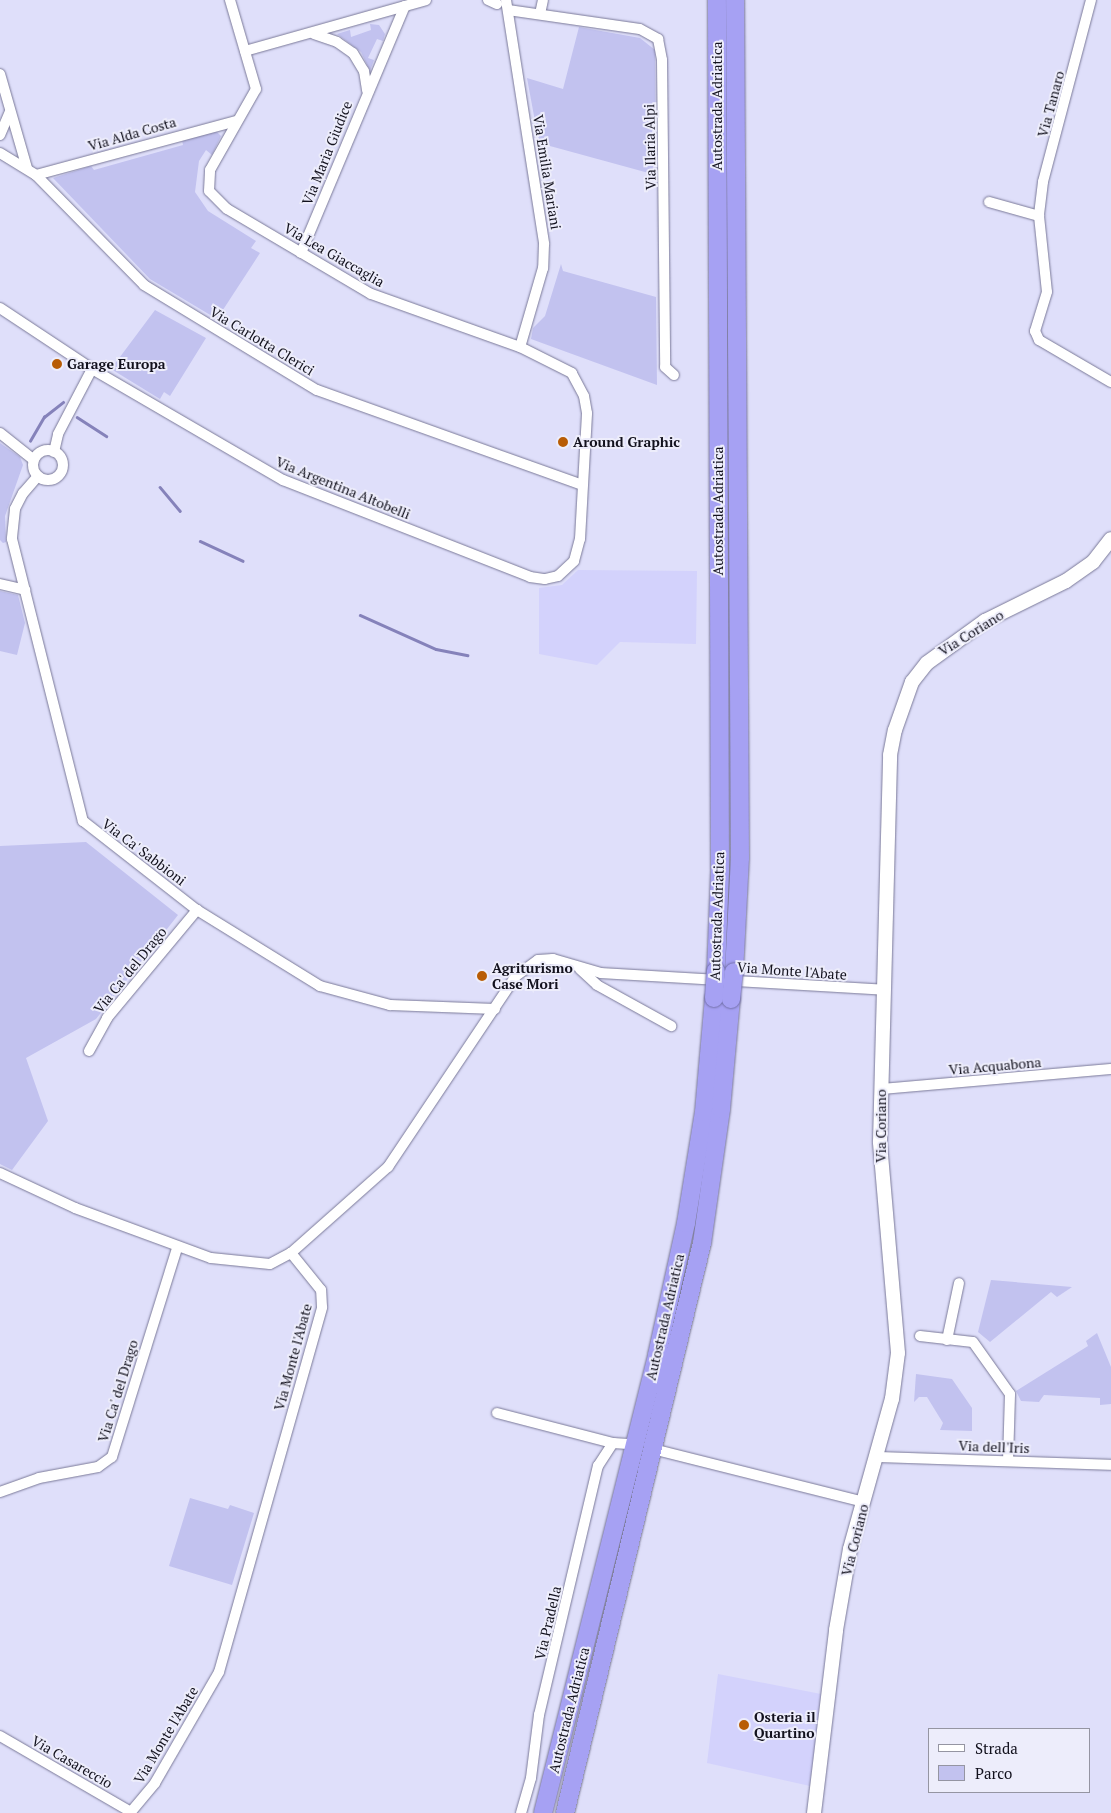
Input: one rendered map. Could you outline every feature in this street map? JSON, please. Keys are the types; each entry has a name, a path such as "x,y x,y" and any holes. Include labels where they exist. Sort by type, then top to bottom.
{"highway":[{"name":"Autostrada Adriatica","path":"717,0 720,871 725,972"},
{"name":"Autostrada Adriatica","path":"565,1813 702,1243 722,1109 723,998 740,858 734,0"},
{"name":"Autostrada Adriatica","path":"543,1813 657,1355 684,1233 723,998"}],"main road":[{"name":"Via Coriano","path":"814,1813 836,1630 850,1549 892,1400 898,1352 883,1202 881,1089 890,755 901,709 912,682 926,662 949,644 985,621 1066,581 1092,562 1111,539"}],"street":[{"name":"Via Lea Giaccaglia","path":"230,0 256,89 236,121 210,170 210,191 227,209 371,294 520,347 558,363 572,373 579,383 587,413 580,539"},
{"path":"245,51 311,34 426,0"},
{"path":"540,14 543,0"},
{"name":"Via Tanaro","path":"1091,0 1043,182 1039,216 1046,292 1035,331 1039,340 1111,382"},
{"name":"Via Ilaria Alpi","path":"500,4 540,14 640,29 658,39 662,48 665,367 674,375"},
{"name":"Via Emilia Mariani","path":"500,4 544,244 543,268 520,347"},
{"name":"Via Maria Giudice","path":"301,253 366,92 405,6"},
{"name":"Via Maria Giudice","path":"311,34 329,38 353,54 364,71 366,92"},
{"path":"0,74 27,168"},
{"path":"0,135 11,111"},
{"name":"Via Alda Costa","path":"36,175 236,121"},
{"path":"0,154 27,168"},
{"name":"Via Carlotta Clerici","path":"27,168 144,285 317,390 583,485"},
{"path":"989,202 1039,216"},
{"name":"Via Argentina Altobelli","path":"0,308 92,369 283,480 530,576 545,579 564,572 577,556 580,539"},
{"path":"54,452 58,434 92,369"},
{"path":"0,433 34,460"},
{"path":"54,452 62,459 60,474 52,480 38,476 33,469 34,460 40,453 54,452"},
{"name":"Via Ca' Sabbioni","path":"38,476 23,492 11,527 83,821 197,910 320,986 390,1005 495,1008"},
{"path":"0,584 25,590"},
{"name":"Via Ca' del Drago","path":"89,1051 107,1018 197,910"},
{"name":"Via Monte l'Abate","path":"130,1812 155,1783 221,1663 322,1307 321,1290 291,1253 388,1167 516,976 538,960 553,959 580,969 883,990"},
{"name":"Via Monte l'Abate","path":"580,969 597,985 671,1026"},
{"name":"Via Acquabona","path":"881,1089 1111,1069"},
{"path":"0,1173 75,1208 177,1248 211,1258 257,1264 281,1260 291,1253"},
{"name":"Via Ca' del Drago","path":"0,1492 40,1478 98,1467 112,1457 177,1248"},
{"path":"947,1340 959,1283"},
{"path":"920,1336 973,1342 1010,1394 1008,1461"},
{"path":"497,1413 613,1443 628,1444"},
{"name":"Via Pradella","path":"520,1813 531,1778 539,1716 598,1466 613,1443"},
{"path":"661,1451 864,1502"},
{"name":"Via dell'Iris","path":"876,1457 1111,1464"},
{"name":"Via Casareccio","path":"0,1736 130,1812"}],"shaded area":[{"path":"578,570 697,571 696,644 620,642 597,665 539,654 539,588 562,585"},
{"path":"718,1674 821,1694 810,1786 707,1763"}],"green space":[{"path":"370,24 379,25 385,34 383,41 377,39 368,58 374,60 370,71 361,52 337,34 350,30 351,37 371,30"},
{"path":"579,27 640,38 655,50 656,175 539,143 527,78 563,89"},
{"path":"216,131 221,136 212,155 206,150 199,161 195,192 208,211 256,241 251,248 260,253 217,319 150,279 53,178 91,166 94,170 183,145 182,140"},
{"path":"561,264 563,271 656,297 657,385 531,339 533,328 545,316"},
{"path":"155,310 206,338 170,396 164,392 160,399 111,369"},
{"path":"0,443 20,457 23,465 5,516 6,542 3,543 0,540"},
{"path":"0,591 18,595 25,623 17,655 0,651"},
{"path":"86,842 178,915 96,1019 26,1058 48,1121 12,1170 0,1164 0,846"},
{"path":"991,1280 1072,1287 1057,1297 1051,1292 990,1342 978,1332"},
{"path":"1097,1333 1111,1367 1111,1404 1100,1405 1100,1398 1044,1395 1039,1402 1021,1401 1016,1391 1088,1346 1086,1341"},
{"path":"916,1374 952,1379 972,1408 972,1431 940,1430 943,1423 927,1397 919,1397 914,1402"},
{"path":"190,1498 228,1509 230,1505 254,1513 232,1585 169,1566"}],"waterway":[{"path":"30,441 44,417 63,402"},
{"path":"77,417 106,436"},
{"path":"160,487 180,511"},
{"path":"200,541 243,561"},
{"path":"360,615 436,649 467,655"}],"place":[{"name":"Garage Europa","path":"57,364"},
{"name":"Around Graphic","path":"563,442"},
{"name":"Agriturismo Case Mori","path":"482,976"},
{"name":"Osteria il Quartino","path":"744,1725"}]}
